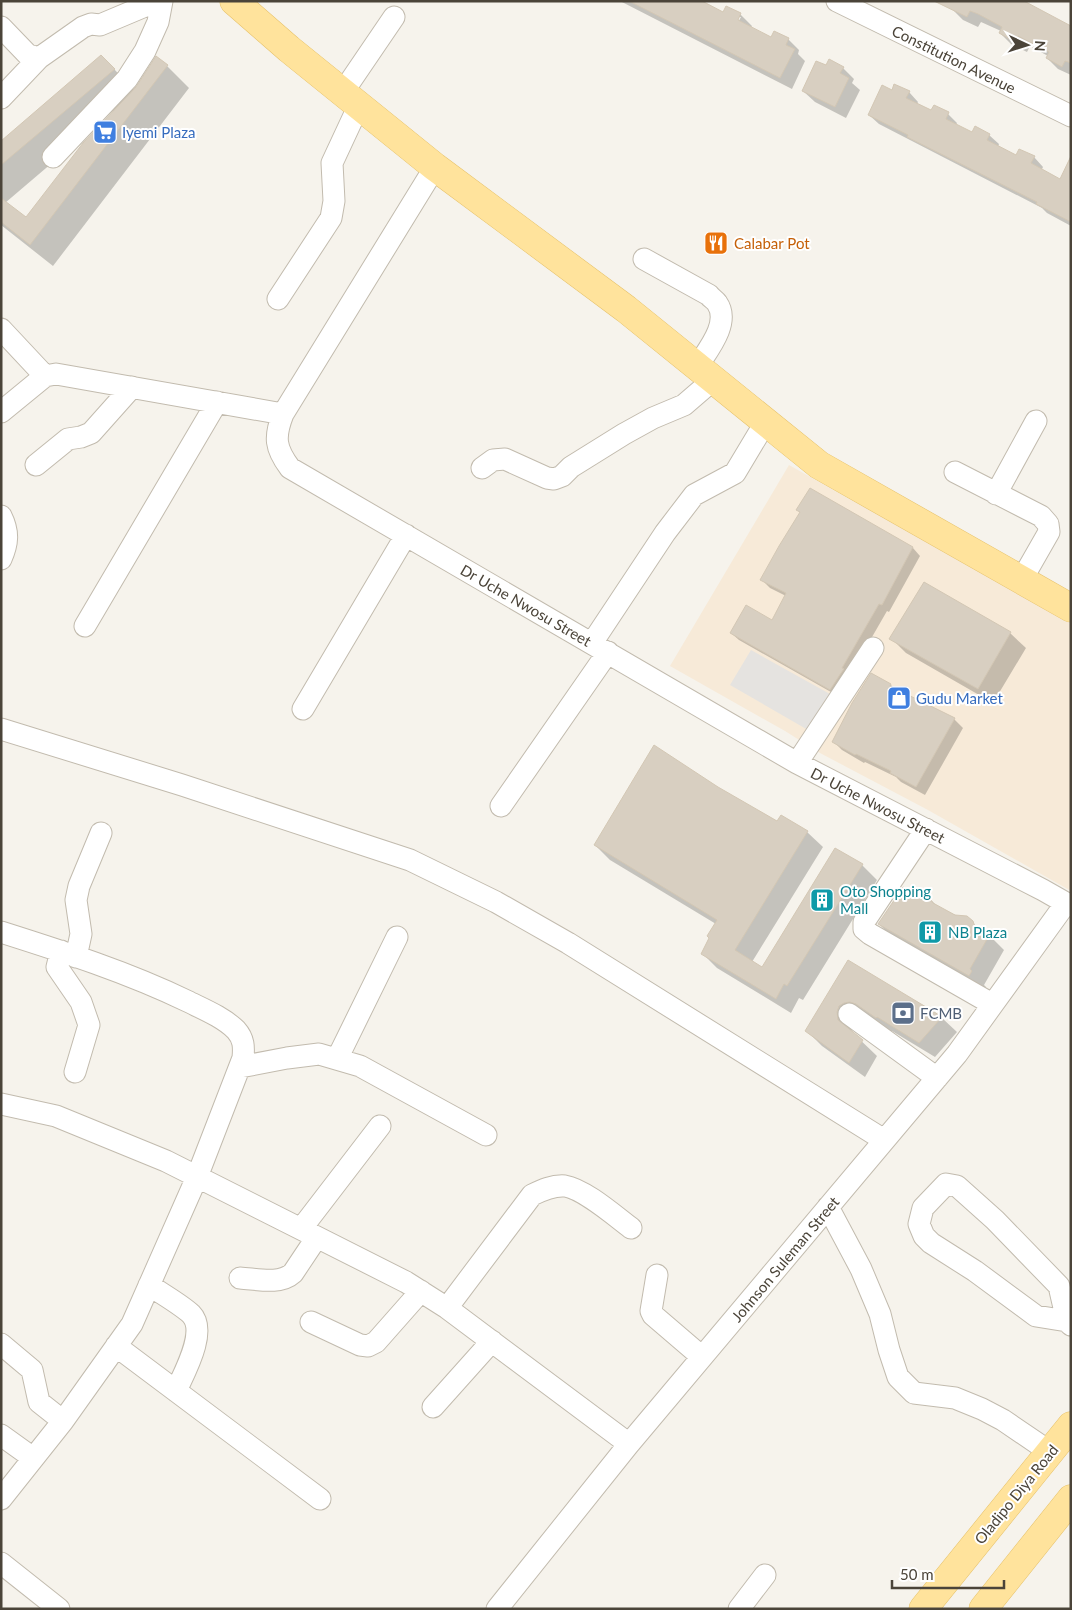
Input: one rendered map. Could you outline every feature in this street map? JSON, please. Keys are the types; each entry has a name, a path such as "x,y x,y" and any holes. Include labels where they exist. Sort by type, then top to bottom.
{"main road":[{"path":"234,1 289,49 435,167 626,310 819,465 1071,608"},
{"name":"Oladipo Diya Road","path":"923,1609 1071,1426"},
{"path":"983,1609 1071,1498"}],"street":[{"path":"1,98 39,58 83,27 91,24 100,25 157,1"},
{"path":"53,158 127,79 144,51 158,22 162,1"},
{"name":"Constitution Avenue","path":"836,1 1071,116"},
{"path":"278,300 331,218 334,202 332,163 351,99 394,17"},
{"path":"1,27 28,55 39,58"},
{"name":"Dr Uche Nwosu Street","path":"435,167 283,414 276,440 280,455 290,468 797,763 1068,904"},
{"path":"482,468 493,460 505,459 547,478 554,479 562,476 571,467 624,434 653,418 684,405 705,374 720,330 721,312 717,303 709,295 644,259"},
{"path":"2,331 45,376"},
{"path":"1,412 45,376 62,375 283,414"},
{"path":"36,465 68,438 81,437 91,433 132,387"},
{"path":"85,626 217,402"},
{"path":"996,494 1036,421"},
{"path":"501,806 600,648 665,533 694,495 735,473 765,423"},
{"path":"955,472 1041,516 1048,524 1049,532 1021,581"},
{"path":"1,516 6,526 8,539 1,559"},
{"path":"303,710 406,535"},
{"path":"797,763 873,648"},
{"path":"1,730 182,785 410,860 496,902 568,943 884,1140"},
{"path":"926,829 864,922 864,929 992,1004"},
{"path":"75,1072 89,1025 81,1002 57,967 57,962 68,954 81,934 76,900 79,886 101,832"},
{"name":"Johnson Suleman Street","path":"497,1609 629,1444 937,1078 1068,904"},
{"path":"1,932 146,982 227,1022 243,1039 244,1048 240,1067 197,1177 132,1324 63,1421 1,1499"},
{"path":"338,1059 397,937"},
{"path":"849,1014 937,1078"},
{"path":"240,1067 319,1054 338,1059 360,1066 486,1135"},
{"path":"1,1104 56,1116 166,1161 406,1282 447,1308 629,1444"},
{"path":"240,1278 282,1280 293,1273 309,1233 380,1126"},
{"path":"946,1184 957,1186 995,1220 1059,1286 1069,1323 1036,1316 975,1271 931,1243 924,1236 919,1224 923,1208 946,1184"},
{"path":"447,1308 532,1195 546,1188 565,1186 583,1193 631,1228"},
{"path":"828,1207 861,1269 880,1314 898,1377 914,1393 955,1398 982,1409 1050,1452"},
{"path":"657,1275 651,1311 653,1315 702,1357"},
{"path":"149,1285 192,1315 198,1327 196,1343 176,1391"},
{"path":"311,1322 360,1345 368,1346 376,1342 421,1291"},
{"path":"433,1407 492,1342"},
{"path":"1,1344 32,1370 39,1402 63,1421"},
{"path":"116,1346 320,1499"},
{"path":"1,1435 34,1458"},
{"path":"1,1563 59,1609"},
{"path":"739,1609 765,1575"}],"shaded area":[{"name":"Gudu Market","path":"789,465 1071,624 1071,891 928,810 820,753 670,666"},
{"path":"751,650 830,694 808,730 730,685"}],"building":[{"path":"629,1 702,1 723,12 726,6 741,13 738,20 771,37 774,31 789,38 786,45 795,49 780,78"},
{"path":"934,1 1024,1 1071,26 1071,63 1065,61 1062,67 1046,58 1049,52 1018,36 1015,42 999,33 1002,27 978,14 970,11 967,17"},
{"path":"101,55 115,69 1,165 1,141"},
{"name":"Iyemi Plaza","path":"156,56 168,65 30,245 1,222 1,198 26,217 83,143 136,87"},
{"path":"829,59 844,67 840,73 849,78 835,107 802,91 816,61 826,65"},
{"path":"894,84 910,91 906,98 931,110 934,105 949,112 946,119 972,132 975,126 990,134 987,140 1016,155 1019,149 1035,156 1031,163 1060,179 1071,156 1071,222 1036,204 1037,202 907,137 908,135 868,115 882,85 892,90"},
{"path":"810,488 913,547 882,605 879,604 842,668 844,669 830,690 730,633 746,605 772,620 786,593 760,580 800,512 796,510"},
{"path":"924,582 1011,632 978,689 889,639"},
{"path":"871,673 891,684 890,686 955,718 916,787 890,773 891,771 855,755 832,742 852,703"},
{"path":"654,745 718,787 777,821 781,815 808,831 735,950 762,967 835,848 863,864 787,986 784,984 776,999 701,954 709,938 707,936 717,920 594,845"},
{"name":"NB Plaza","path":"903,887 912,892 917,891 928,895 933,903 955,915 967,916 973,921 975,927 990,934 970,969 972,971 969,976 878,924"},
{"name":"FCMB","path":"848,960 942,1017 919,1043 856,1004 844,1003 839,1006 837,1012 838,1020 863,1040 849,1063 805,1031"}],"place":[{"name":"Iyemi Plaza","path":"105,132"},
{"name":"Calabar Pot","path":"716,243"},
{"name":"Gudu Market","path":"899,698"},
{"name":"Oto Shopping Mall","path":"822,900"},
{"name":"NB Plaza","path":"930,932"},
{"name":"FCMB","path":"903,1013"}]}
